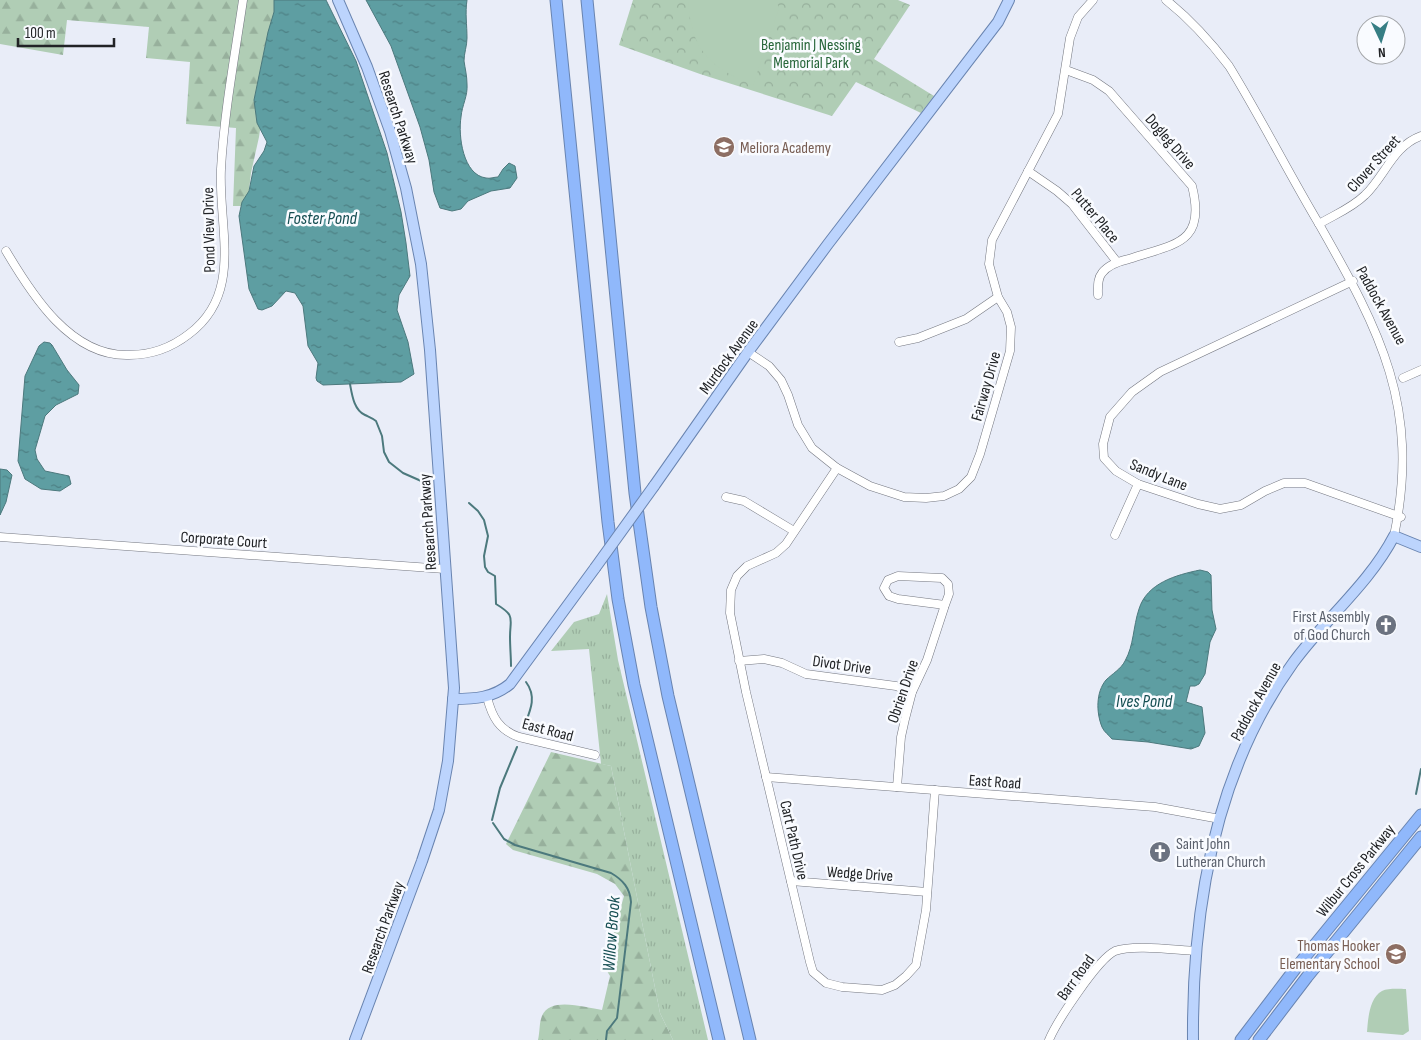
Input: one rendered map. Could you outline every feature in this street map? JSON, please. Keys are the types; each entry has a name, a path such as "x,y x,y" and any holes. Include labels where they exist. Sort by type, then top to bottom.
{"highway":[{"path":"556,0 608,522 620,607 638,704 719,1040"},
{"path":"586,0 635,493 651,607 668,696 750,1040"},
{"name":"Wilbur Cross Parkway","path":"1241,1040 1296,969 1421,816"},
{"name":"Wilbur Cross Parkway","path":"1259,1040 1301,984 1421,837"}],"main road":[{"name":"Research Parkway","path":"338,0 365,61 382,106 397,153 414,222 426,303 454,699 448,761 438,810 420,866 355,1040"},
{"name":"Murdock Avenue","path":"454,699 475,699 487,696 500,691 516,677 748,352 998,22 1009,0"},
{"path":"1394,536 1421,547"},
{"name":"Paddock Avenue","path":"1193,1040 1196,950 1206,882 1220,819 1243,755 1278,685 1311,640 1372,568 1394,536"}],"street":[{"name":"Pond View Drive","path":"6,251 37,298 62,327 85,344 102,352 118,355 146,354 180,341 195,330 211,312 220,293 223,281 225,265 221,168 242,0"},
{"name":"Fairway Drive","path":"748,352 769,366 781,380 798,425 812,448 837,468 870,486 904,497 926,498 944,496 959,489 971,477 980,454 1010,350 1011,327 1007,312 998,297 989,264 992,240 1058,114 1070,38 1078,17 1093,0"},
{"name":"Paddock Avenue","path":"1166,0 1209,40 1229,66 1353,281 1392,353"},
{"name":"Dogleg Drive","path":"1066,70 1093,80 1109,91 1192,186 1196,204 1195,220 1188,235 1176,244 1117,262 1102,273 1098,281 1098,295"},
{"name":"Clover Street","path":"1319,224 1352,206 1366,195 1402,148 1415,138 1421,136"},
{"name":"Putter Place","path":"1028,171 1072,204 1117,262"},
{"name":"Sandy Lane","path":"1353,281 1160,372 1132,392 1110,417 1103,444 1104,458 1116,472 1138,484 1198,504 1220,509 1241,505 1265,490 1284,483 1305,483 1401,517"},
{"path":"900,342 918,338 966,319 998,297"},
{"name":"Paddock Avenue","path":"1400,370 1406,388"},
{"path":"1403,378 1421,370"},
{"name":"Cart Path Drive","path":"837,468 786,544 776,553 747,566 737,576 731,590 730,613 739,661 813,972 826,983 842,987 882,990 895,985 916,965 926,910 935,790"},
{"name":"Paddock Avenue","path":"1394,536 1410,482"},
{"path":"1115,535 1138,484"},
{"path":"726,497 744,501 794,531"},
{"name":"Corporate Court","path":"0,537 445,569"},
{"name":"Obrien Drive","path":"898,787 901,737 912,692 927,660 945,606 949,594 948,584 942,578 898,576 888,580 884,588 889,596 898,599 945,606"},
{"name":"Divot Drive","path":"739,661 764,659 782,663 806,674 896,686 912,692"},
{"name":"East Road","path":"487,696 494,719 508,732 519,737 595,756"},
{"name":"East Road","path":"766,777 1155,807 1220,819"},
{"name":"Wedge Drive","path":"791,881 927,892"},
{"name":"Barr Road","path":"1050,1040 1078,993 1104,960 1115,952 1133,948 1196,950"}],"green space":[{"path":"0,0 279,0 247,206 233,206 236,128 186,124 190,62 146,58 149,27 67,20 63,55 0,44"},
{"name":"Benjamin J Nessing Memorial Park","path":"633,0 898,0 910,5 874,59 934,96 921,113 856,82 832,116 700,74 619,45"},
{"path":"688,0 776,0 779,8 753,85 725,71 705,54 693,32"},
{"path":"607,594 618,660 708,1040 673,1040 660,1013 611,766 601,764 589,649 551,651 574,622 599,614"},
{"path":"551,752 611,766 660,1013 673,1040 538,1040 542,1016 552,1006 569,1005 602,1010 610,976 604,966 624,896 615,884 597,874 513,850 506,844"},
{"path":"1387,989 1406,989 1409,1031 1403,1035 1367,1032 1370,1010 1378,994"}],"water":[{"name":"Foster Pond","path":"274,0 326,0 356,61 387,153 401,212 410,276 399,295 397,310 408,342 414,374 401,382 323,385 316,378 318,363 308,346 303,306 295,293 286,291 272,306 262,310 258,309 249,289 239,216 242,202 249,191 254,166 264,151 267,142 257,123 254,100 274,12"},
{"path":"366,0 467,0 467,41 464,61 467,88 460,125 464,154 472,170 478,175 488,178 498,177 509,163 515,166 517,178 510,188 491,191 468,201 461,209 452,211 440,208 434,192 429,160 420,127 391,46"},
{"path":"44,342 52,345 67,370 79,385 78,394 56,405 45,416 35,450 37,459 45,471 69,476 71,484 60,491 41,489 25,479 18,461 25,376 39,346"},
{"path":"0,469 7,470 12,475 6,502 0,515"},
{"name":"Ives Pond","path":"1200,570 1211,575 1212,610 1216,629 1210,642 1205,674 1199,684 1190,686 1186,702 1202,707 1205,733 1199,746 1191,749 1148,742 1112,739 1103,729 1100,721 1098,702 1100,690 1106,680 1121,666 1128,655 1137,616 1143,600 1155,587 1164,582"}],"waterway":[{"name":"Willow Brook","path":"350,384 358,410 376,421 382,436 384,452 389,462 403,473 428,484"},
{"name":"Willow Brook","path":"469,503 484,520 488,536 484,556 485,567 488,572 495,576 496,604 507,612 511,621 511,666"},
{"name":"Willow Brook","path":"523,729 532,700 530,688 526,682"},
{"name":"Willow Brook","path":"492,820 500,788 517,747"},
{"path":"1416,794 1421,769"},
{"name":"Willow Brook","path":"493,823 504,839 515,845 611,873 627,889 631,902 617,1018 607,1031 606,1040"}],"place":[{"name":"Meliora Academy","path":"724,147"},
{"name":"First Assembly of God Church","path":"1386,625"},
{"name":"Saint John Lutheran Church","path":"1160,852"},
{"name":"Thomas Hooker Elementary School","path":"1396,954"}]}
